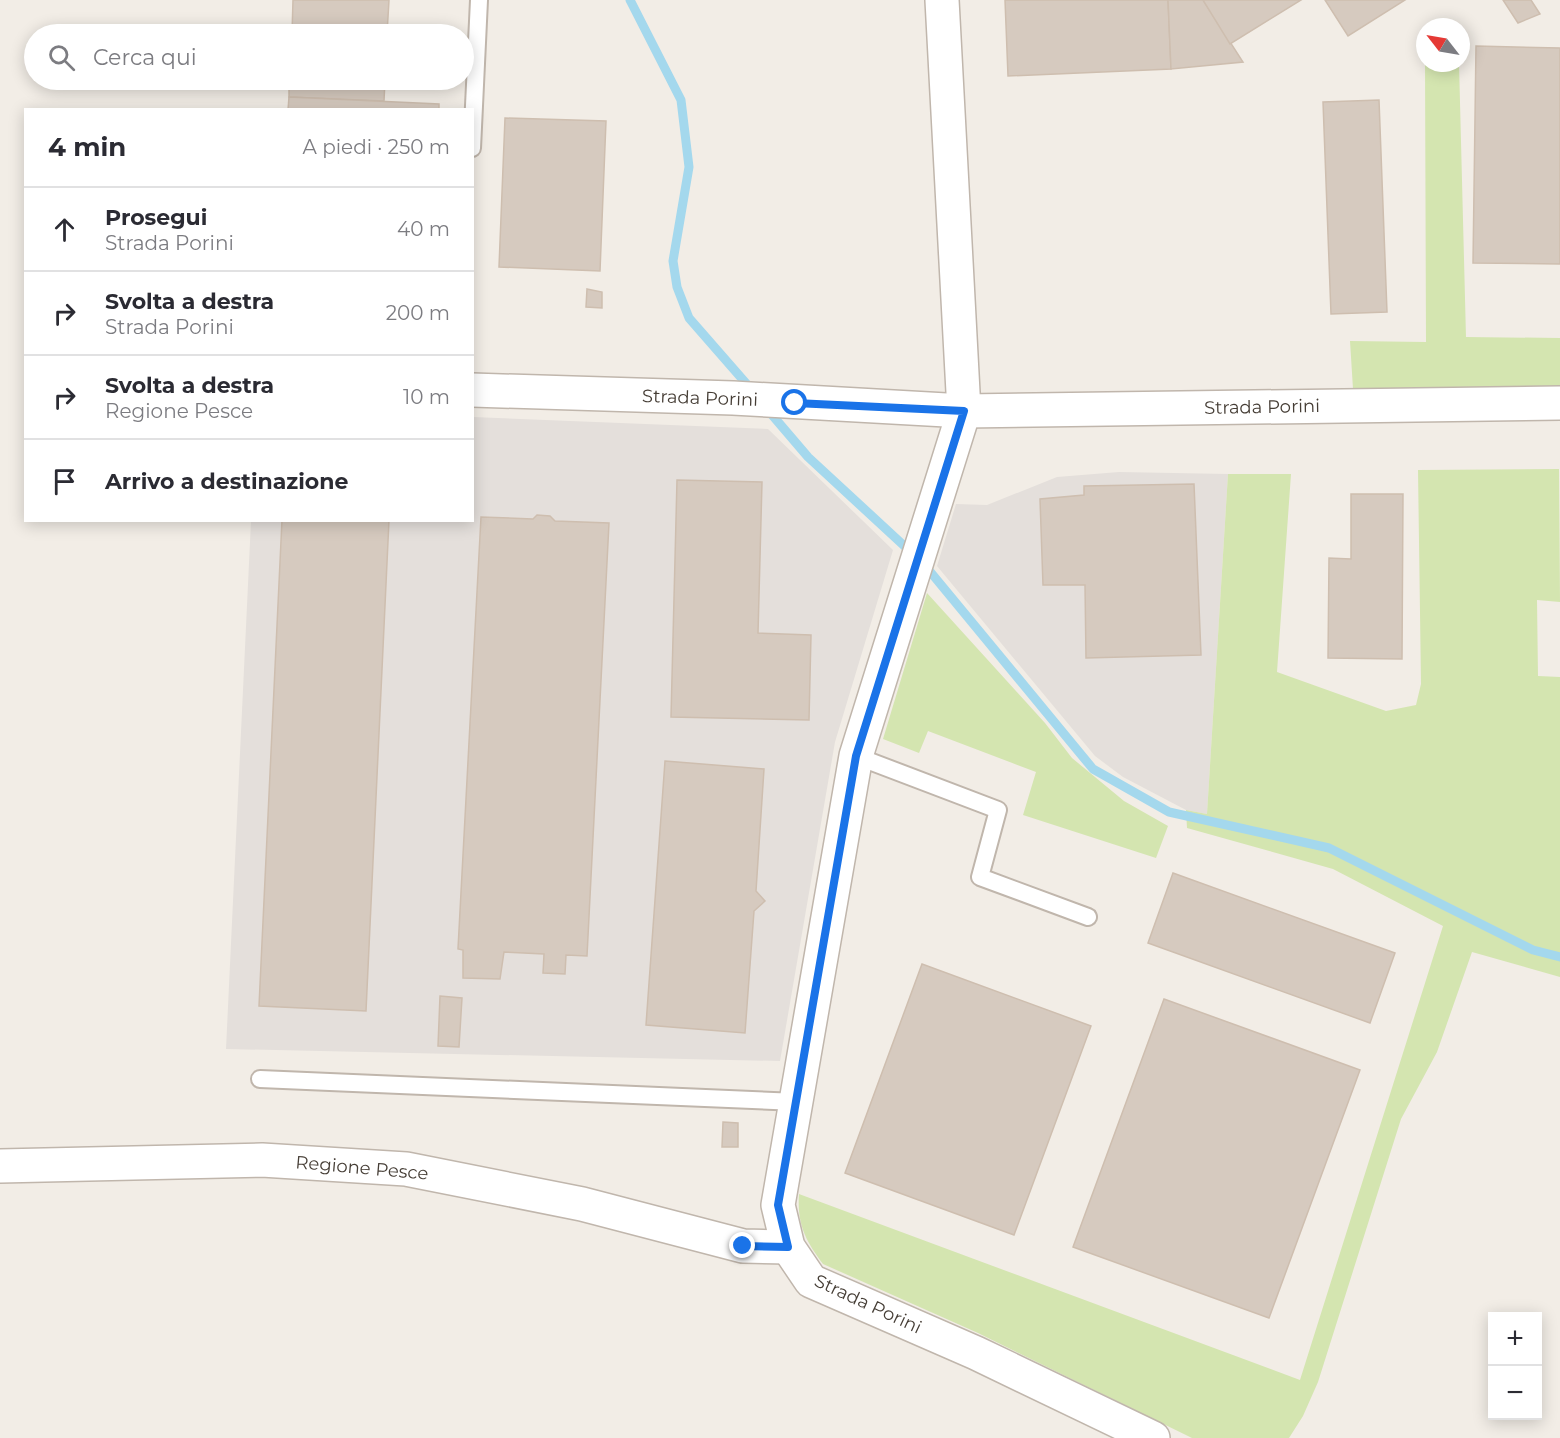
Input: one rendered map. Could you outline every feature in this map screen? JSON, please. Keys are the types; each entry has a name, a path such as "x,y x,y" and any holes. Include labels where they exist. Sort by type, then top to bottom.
{"street":[{"name":"Strada Porini","path":"942,0 964,411 856,756 778,1205 788,1247 811,1281 976,1353 1153,1438"},
{"name":"Strada Porini","path":"474,390 733,398 964,411 1560,402"},
{"name":"Regione Pesce","path":"0,1166 262,1160 406,1169 582,1204 743,1246 788,1247"}],"lane":[{"path":"474,111 480,0"},
{"path":"856,756 998,810 980,877 1088,916"},
{"path":"260,1079 797,1102"}],"shaded area":[{"path":"474,417 768,429 893,550 835,742 780,1061 226,1049 251,522 474,522"},
{"path":"1119,472 1228,474 1207,814 1186,810 1123,777 1095,756 937,566 956,504 987,505 1057,477"}],"green space":[{"path":"1425,72 1459,72 1466,337 1560,338 1560,389 1353,389 1350,341 1426,342"},
{"path":"1559,469 1560,602 1537,600 1538,676 1560,677 1560,977 1472,952 1437,1052 1401,1119 1318,1382 1303,1416 1289,1438 1192,1438 978,1333 823,1264 811,1247 801,1223 799,1194 1300,1380 1443,926 1333,869 1187,828 1186,810 1207,814 1228,474 1291,474 1277,672 1386,711 1416,705 1421,684 1418,470"},
{"path":"927,593 1045,723 1072,758 1124,801 1168,826 1156,858 1023,815 1036,772 928,731 919,753 883,739"}],"building":[{"path":"293,0 389,0 388,24 292,24"},
{"path":"1005,0 1168,0 1171,69 1008,76"},
{"path":"1168,0 1203,0 1243,62 1171,69"},
{"path":"1203,0 1301,0 1230,44"},
{"path":"1325,0 1405,0 1348,36"},
{"path":"1503,0 1531,0 1540,14 1518,23"},
{"path":"1476,46 1560,48 1560,264 1473,263"},
{"path":"289,90 385,90 384,101 289,97"},
{"path":"289,97 439,104 439,108 288,108"},
{"path":"1379,100 1387,312 1331,314 1323,102"},
{"path":"505,118 606,121 600,271 499,267"},
{"path":"587,289 602,292 602,308 586,307"},
{"path":"677,480 762,482 758,633 811,635 809,720 671,717"},
{"path":"1194,484 1201,655 1086,658 1085,585 1043,585 1040,499 1084,495 1084,486"},
{"path":"1351,494 1403,494 1402,659 1328,658 1329,558 1351,559"},
{"path":"537,515 550,516 555,521 609,523 587,956 566,955 565,974 543,973 544,954 504,952 500,979 463,978 463,950 458,949 481,517 533,519"},
{"path":"282,522 389,522 366,1011 259,1006"},
{"path":"665,761 764,769 756,891 765,901 754,911 745,1033 646,1025"},
{"path":"1173,873 1395,953 1370,1023 1148,943"},
{"path":"922,964 1091,1026 1014,1235 845,1173"},
{"path":"440,996 462,998 459,1047 438,1046"},
{"path":"1164,999 1360,1070 1269,1318 1073,1247"},
{"path":"723,1122 738,1123 738,1147 722,1147"}],"waterway":[{"path":"630,0 681,100 689,167 673,261 677,287 689,318 751,389"},
{"path":"767,409 808,457 913,554"},
{"path":"923,563 1093,769 1169,812 1329,848 1533,950 1560,957"}],"route":[{"path":"743,1246 788,1247 778,1205 856,756 964,411 795,403"}]}
